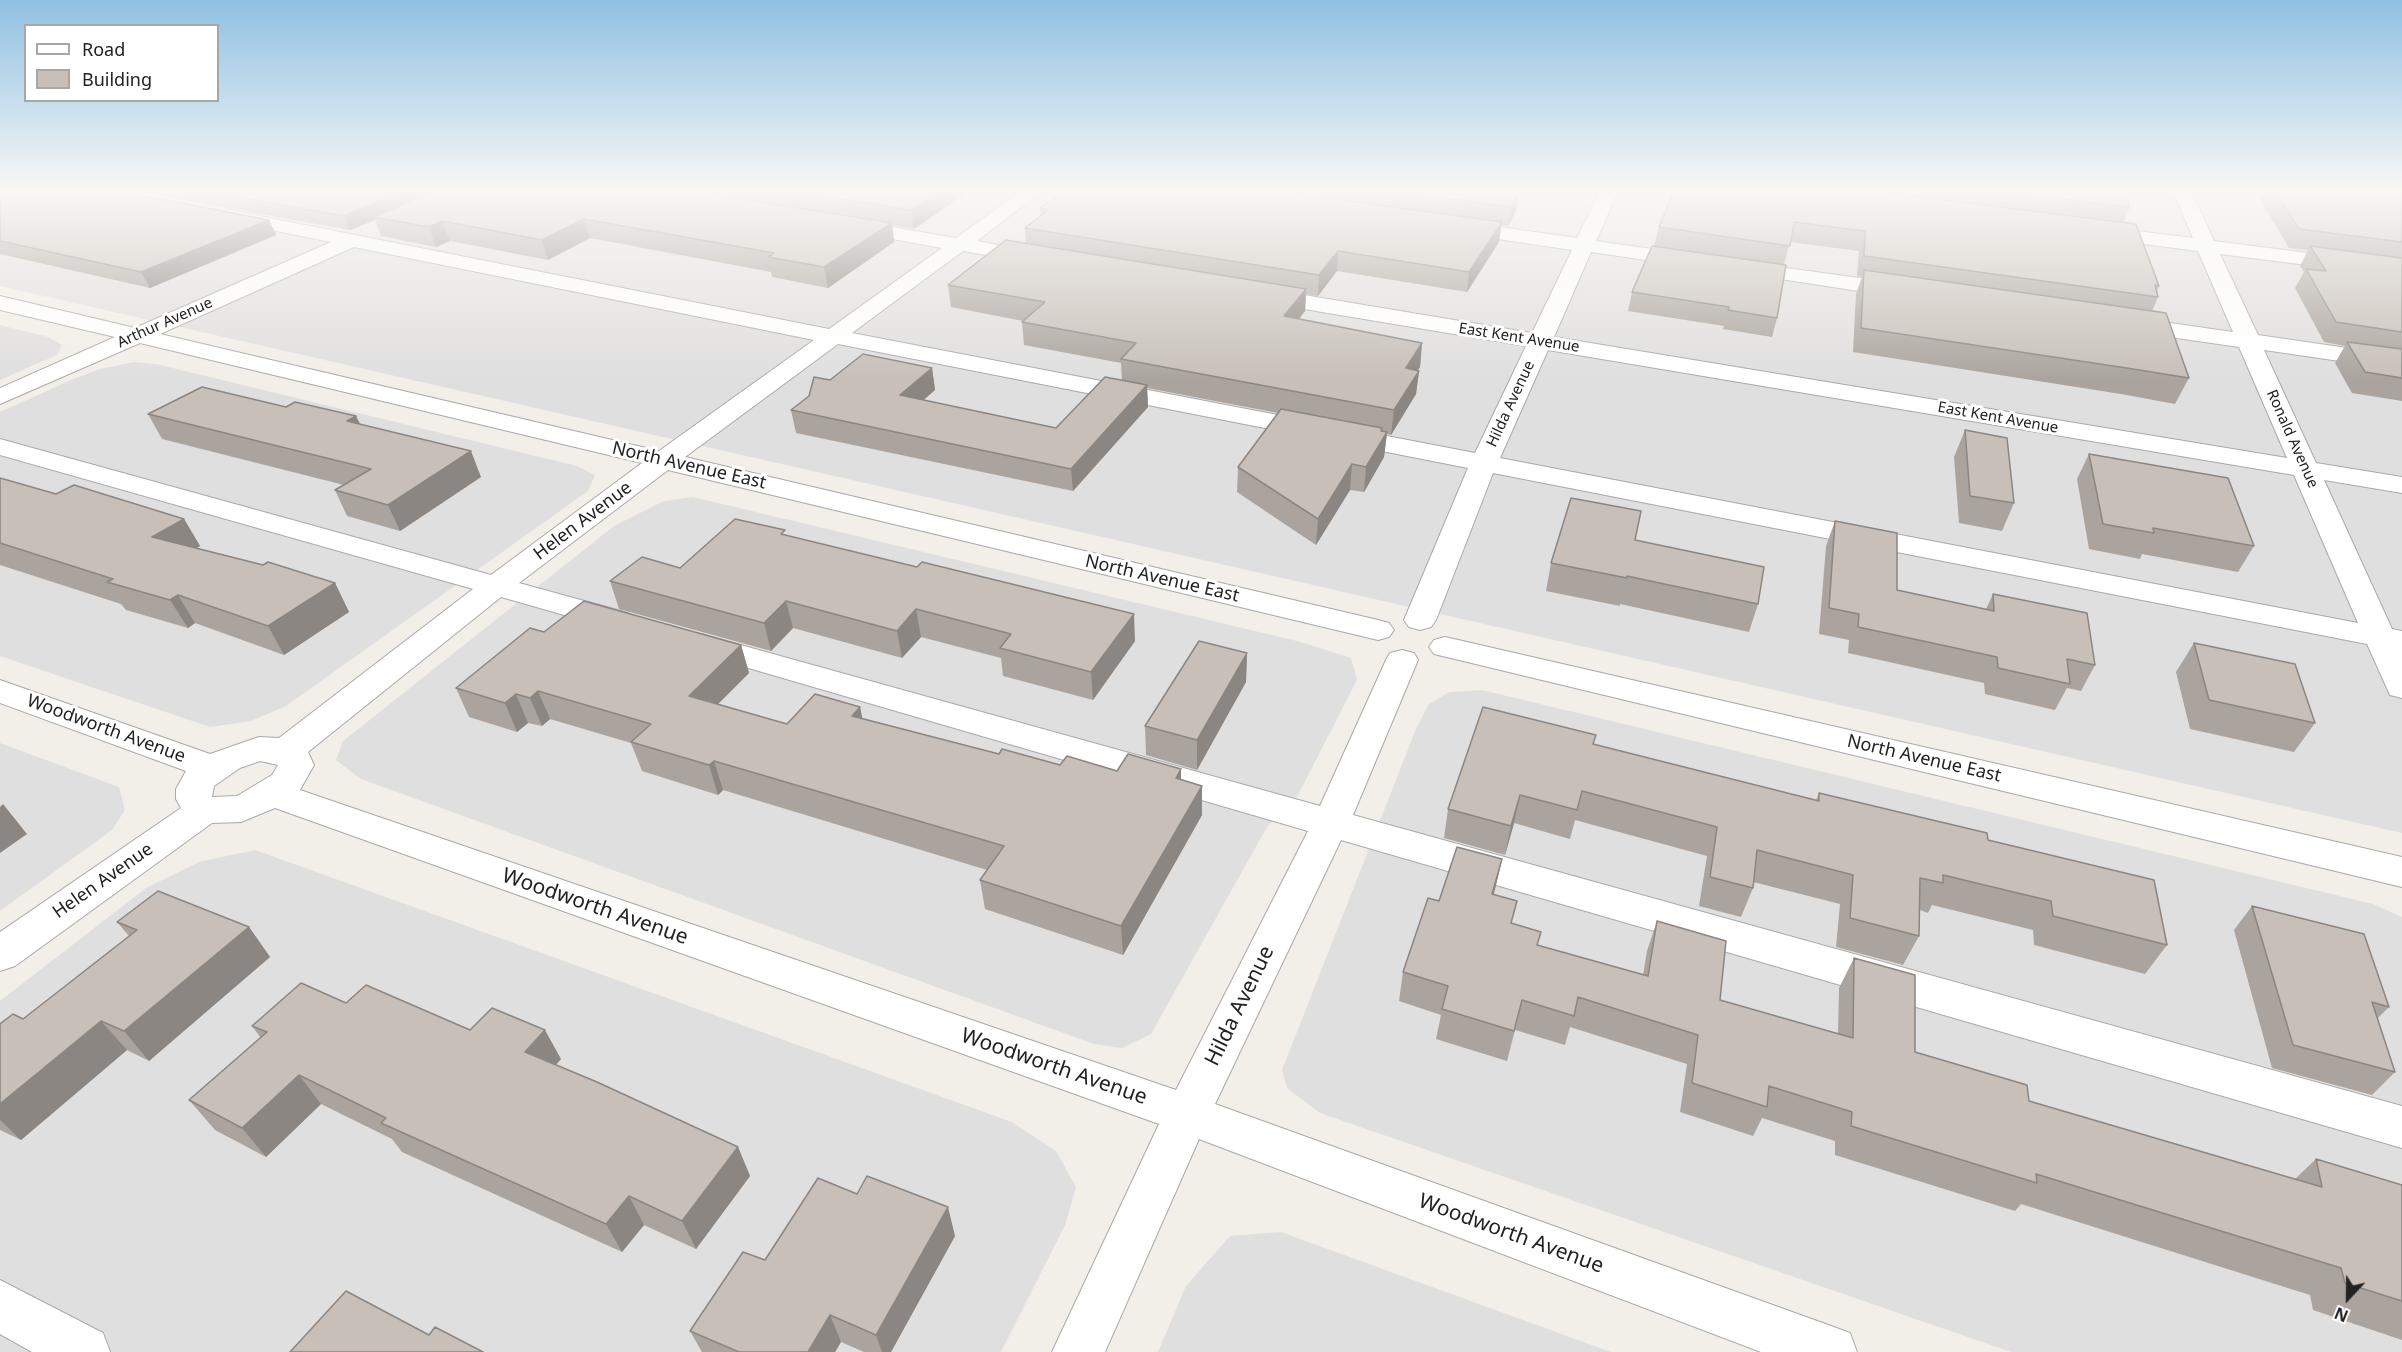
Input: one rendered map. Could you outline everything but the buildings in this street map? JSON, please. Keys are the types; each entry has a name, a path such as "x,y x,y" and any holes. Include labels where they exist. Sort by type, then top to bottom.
{"street":[{"name":"Arthur Avenue","path":"0,396 320,254"},
{"path":"422,254 833,337 2391,639"},
{"name":"Helen Avenue","path":"285,752 496,586 664,460 949,254"},
{"path":"1018,254 1060,261"},
{"name":"Hilda Avenue","path":"1420,620 1484,463 1581,254"},
{"path":"1643,254 1928,295"},
{"name":"Ronald Avenue","path":"2211,254 2306,469 2391,639 2402,687"},
{"path":"2270,254 2402,271"},
{"name":"East Kent Avenue","path":"1235,290 2402,485"},
{"name":"North Avenue East","path":"0,303 664,460 1390,645 1430,659 1438,656 1445,647 2402,872"},
{"path":"2106,320 2402,363"},
{"path":"0,447 2402,1126"},
{"path":"1390,645 1393,620 1420,620 1441,631 1445,637 1445,647"},
{"name":"Hilda Avenue","path":"1078,1352 1187,1114 1331,823 1390,645"},
{"name":"Woodworth Avenue","path":"0,691 213,768"},
{"path":"259,749 285,752 293,757 296,765 289,780 273,794 241,809 224,811 198,806 194,798 194,789 200,778 213,768 235,756 259,749"},
{"name":"Woodworth Avenue","path":"273,794 1187,1114 1831,1352"},
{"name":"Helen Avenue","path":"0,954 206,809"},
{"path":"0,1306 84,1352"}],"shaded area":[{"path":"0,254 2402,254 2402,833 0,286"},
{"path":"0,325 48,337 62,345 57,355 0,380"},
{"path":"134,362 156,364 577,466 595,475 588,491 286,706 251,721 210,727 0,656 0,412 100,369"},
{"path":"693,497 1301,642 1351,658 1357,680 1297,797 1267,827 1151,1034 1122,1048 1094,1044 361,779 336,760 343,741 614,526 664,501"},
{"path":"1482,690 2373,904 2402,917 2402,1352 2011,1352 1320,1113 1287,1088 1282,1070 1416,729 1429,704 1449,692"},
{"path":"0,743 119,787 125,810 112,830 0,911"},
{"path":"255,850 1012,1122 1056,1151 1076,1187 1065,1225 1001,1352 0,1352 0,1001 146,888 199,862"},
{"path":"1281,1232 1611,1352 1158,1352 1186,1286 1230,1236"}]}
